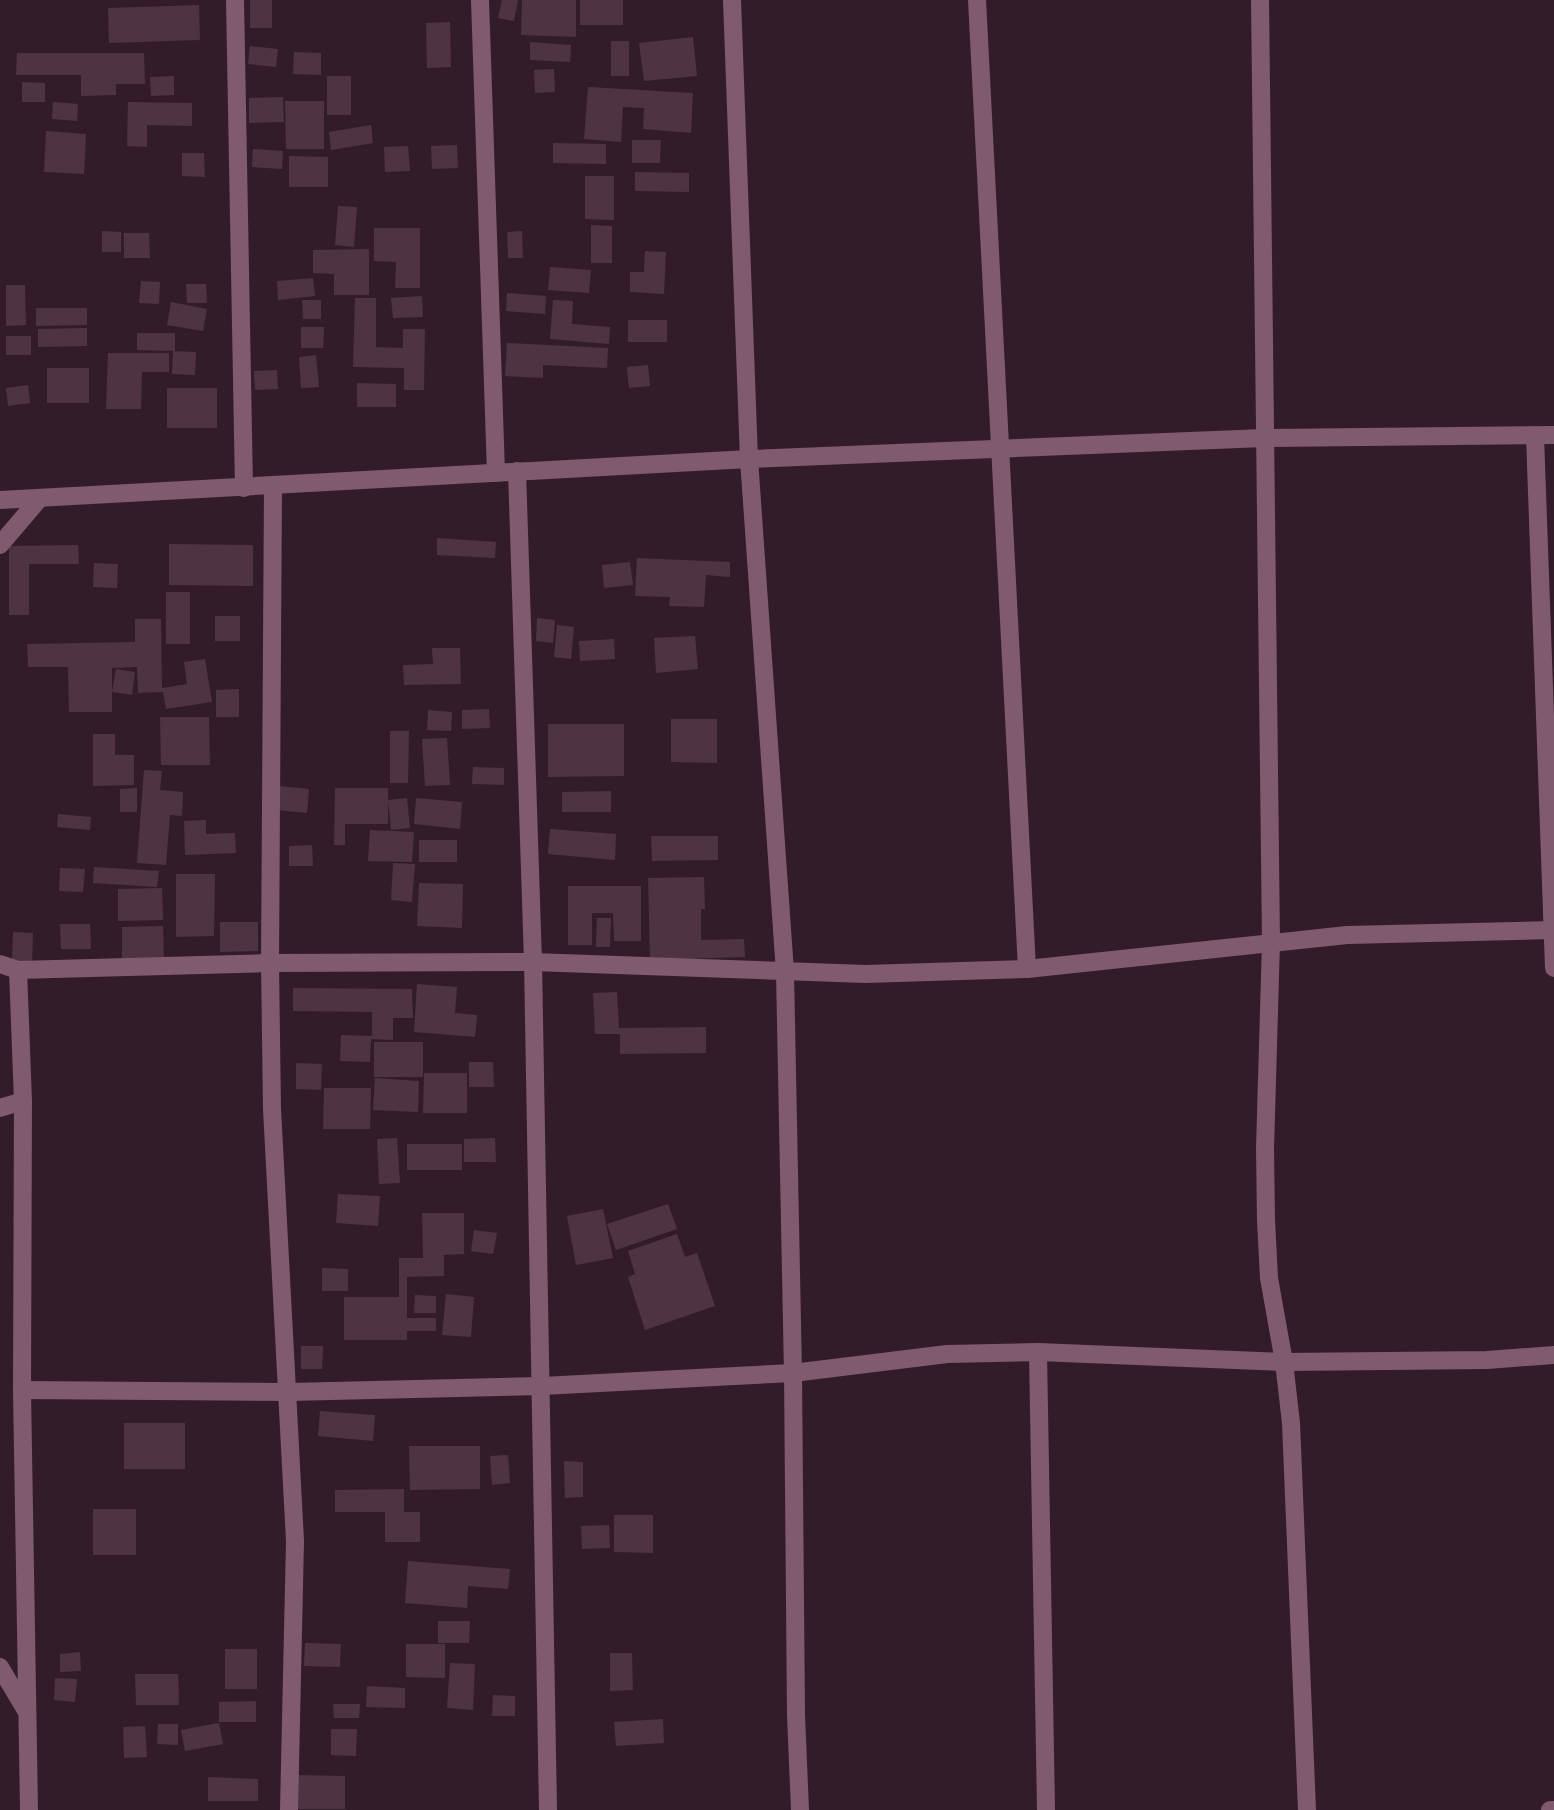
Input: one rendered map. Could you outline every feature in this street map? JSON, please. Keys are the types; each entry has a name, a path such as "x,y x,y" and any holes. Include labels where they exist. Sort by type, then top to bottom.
{"street":[{"path":"235,0 244,488"},
{"path":"480,0 496,473"},
{"path":"732,0 749,459 785,972 796,1715 800,1810"},
{"path":"977,0 1027,970"},
{"path":"1260,0 1271,942 1265,1149 1266,1220 1269,1278 1284,1362 1291,1423 1307,1810"},
{"path":"0,500 749,459 1264,438 1554,435"},
{"path":"1535,436 1554,968"},
{"path":"517,471 533,962 548,1810"},
{"path":"273,487 270,963 272,1109 295,1541 289,1810"},
{"path":"0,545 40,498"},
{"path":"0,964 18,970 270,963 533,962 865,974 1027,970 1347,935 1552,930"},
{"path":"18,970 23,1101 22,1390 29,1810"},
{"path":"0,1108 23,1101"},
{"path":"1038,1352 1046,1810"},
{"path":"22,1390 289,1392 542,1386 793,1373 947,1354 1038,1352 1284,1362 1473,1360 1554,1355"},
{"path":"0,1667 26,1711"}],"building":[{"path":"250,0 272,0 272,28 250,28"},
{"path":"502,0 518,0 514,21 498,18"},
{"path":"522,0 576,0 576,37 521,35"},
{"path":"580,0 623,0 623,25 580,25"},
{"path":"199,5 200,40 109,43 108,8"},
{"path":"450,22 451,67 427,68 426,23"},
{"path":"693,37 697,76 644,81 639,43"},
{"path":"611,41 629,41 629,76 611,76"},
{"path":"530,42 571,45 570,62 530,60"},
{"path":"250,46 278,49 276,67 248,64"},
{"path":"294,52 321,53 321,75 293,74"},
{"path":"17,53 144,53 145,84 116,84 116,95 81,96 81,75 16,75"},
{"path":"554,69 555,92 535,93 534,70"},
{"path":"174,76 174,95 151,96 150,77"},
{"path":"327,76 351,76 351,115 327,115"},
{"path":"22,82 45,83 45,102 22,102"},
{"path":"588,87 693,93 691,133 643,129 644,108 623,107 621,142 584,139"},
{"path":"283,97 284,122 249,123 249,98"},
{"path":"285,101 324,101 324,149 286,149"},
{"path":"53,102 78,104 77,121 52,119"},
{"path":"128,102 192,103 192,126 147,125 147,147 127,146"},
{"path":"371,125 373,143 331,150 329,132"},
{"path":"46,131 86,134 84,174 44,172"},
{"path":"632,140 661,140 660,163 632,163"},
{"path":"553,143 606,144 606,164 553,163"},
{"path":"457,145 458,168 432,169 431,146"},
{"path":"408,146 410,171 385,172 384,147"},
{"path":"253,149 283,151 282,169 252,167"},
{"path":"182,153 204,153 205,177 182,176"},
{"path":"289,156 328,157 328,187 289,187"},
{"path":"635,172 689,173 689,192 635,191"},
{"path":"585,176 614,176 614,220 585,219"},
{"path":"338,206 357,207 354,247 335,245"},
{"path":"591,225 612,226 612,263 591,263"},
{"path":"374,228 420,228 420,288 395,288 396,262 374,261"},
{"path":"102,231 121,232 121,252 102,252"},
{"path":"522,231 523,258 508,258 507,232"},
{"path":"124,233 149,233 150,258 124,258"},
{"path":"369,249 369,295 334,295 334,274 313,273 313,250"},
{"path":"645,251 666,252 664,294 630,292 630,272 644,272"},
{"path":"550,267 591,270 589,293 548,290"},
{"path":"313,278 315,296 278,300 277,281"},
{"path":"141,281 160,282 159,304 139,303"},
{"path":"186,284 206,284 207,303 187,303"},
{"path":"6,285 25,285 26,325 6,326"},
{"path":"507,293 546,296 545,314 506,311"},
{"path":"422,296 423,317 393,318 391,298"},
{"path":"355,298 376,298 376,347 403,348 403,329 425,329 424,390 404,390 404,368 353,367"},
{"path":"302,300 321,300 321,319 303,319"},
{"path":"553,300 573,301 572,324 610,327 609,344 550,339"},
{"path":"171,302 207,309 203,331 167,325"},
{"path":"36,308 87,308 87,325 36,326"},
{"path":"628,320 667,320 667,342 628,342"},
{"path":"301,327 324,327 323,348 301,348"},
{"path":"87,328 87,346 38,347 38,329"},
{"path":"137,333 175,333 175,351 137,350"},
{"path":"6,336 31,336 31,355 6,355"},
{"path":"507,343 608,348 607,368 543,365 543,378 505,376"},
{"path":"173,351 196,352 195,375 172,374"},
{"path":"108,353 169,353 169,372 142,372 141,409 106,409"},
{"path":"316,355 319,387 301,388 299,357"},
{"path":"648,365 650,386 629,388 627,367"},
{"path":"47,368 89,368 89,403 47,403"},
{"path":"277,370 278,389 255,390 254,371"},
{"path":"357,383 396,384 396,407 357,407"},
{"path":"28,385 30,403 8,406 6,388"},
{"path":"167,388 217,388 217,428 167,428"},
{"path":"437,538 496,542 495,558 437,555"},
{"path":"169,544 253,545 253,586 169,585"},
{"path":"78,545 79,564 29,564 29,615 9,615 9,546"},
{"path":"637,558 730,562 730,577 706,575 704,607 669,606 670,597 635,596"},
{"path":"630,562 633,585 604,588 602,565"},
{"path":"94,563 118,564 117,588 93,587"},
{"path":"166,592 190,592 190,644 166,644"},
{"path":"215,616 240,616 240,641 215,641"},
{"path":"537,618 555,620 553,643 536,641"},
{"path":"135,619 161,619 162,688 187,684 184,662 205,659 212,702 166,709 163,692 138,693 137,667 112,668 112,712 69,712 68,667 28,667 27,644 135,642"},
{"path":"557,625 574,627 571,659 554,657"},
{"path":"695,636 698,669 656,673 654,638"},
{"path":"614,639 615,659 580,661 579,641"},
{"path":"432,648 460,648 461,684 404,685 403,665 433,664"},
{"path":"116,669 135,672 132,695 112,692"},
{"path":"239,689 239,717 216,717 216,690"},
{"path":"489,709 490,728 462,729 462,710"},
{"path":"428,710 452,712 451,731 427,730"},
{"path":"160,717 209,717 210,765 161,765"},
{"path":"671,719 717,719 717,763 671,762"},
{"path":"548,724 624,724 624,776 548,777"},
{"path":"390,731 409,731 408,783 390,783"},
{"path":"93,734 115,734 115,755 134,755 134,785 93,786"},
{"path":"447,738 450,785 425,786 422,739"},
{"path":"473,767 504,768 504,785 472,784"},
{"path":"144,770 162,771 160,790 183,792 182,816 170,815 166,865 137,863"},
{"path":"279,786 309,789 307,813 276,810"},
{"path":"137,788 137,812 120,812 120,789"},
{"path":"335,788 388,788 388,824 345,824 345,845 334,845"},
{"path":"611,791 611,812 562,812 562,792"},
{"path":"407,798 410,828 391,830 388,800"},
{"path":"416,798 462,802 460,829 414,824"},
{"path":"58,814 91,817 90,830 57,827"},
{"path":"206,820 206,834 235,833 236,853 185,855 184,821"},
{"path":"550,829 616,834 615,860 548,854"},
{"path":"370,830 414,832 412,862 368,861"},
{"path":"651,836 718,836 718,860 652,861"},
{"path":"419,840 457,840 457,862 419,862"},
{"path":"312,845 313,866 289,866 289,846"},
{"path":"393,863 415,864 412,902 391,900"},
{"path":"94,867 159,871 157,887 93,883"},
{"path":"60,868 85,869 83,892 59,891"},
{"path":"176,874 215,874 214,936 176,937"},
{"path":"704,877 705,909 701,909 701,940 744,939 745,957 650,960 648,878"},
{"path":"419,883 463,884 462,928 417,926"},
{"path":"568,886 641,886 641,941 614,941 613,913 592,913 592,945 568,945"},
{"path":"162,888 163,920 118,921 118,889"},
{"path":"597,918 611,918 610,947 596,947"},
{"path":"220,922 258,922 258,951 220,952"},
{"path":"60,924 90,924 91,949 61,949"},
{"path":"163,926 164,964 122,964 122,927"},
{"path":"13,932 33,933 32,966 12,965"},
{"path":"417,984 457,987 455,1013 477,1015 475,1037 414,1032"},
{"path":"293,988 412,989 413,1018 393,1018 393,1040 371,1039 370,1062 340,1061 341,1035 372,1036 372,1012 293,1011"},
{"path":"617,992 619,1028 706,1027 706,1053 620,1054 620,1034 595,1034 593,993"},
{"path":"374,1042 423,1042 423,1077 374,1077"},
{"path":"469,1062 493,1062 494,1087 469,1087"},
{"path":"296,1063 322,1064 321,1090 296,1089"},
{"path":"424,1073 467,1073 467,1113 423,1113"},
{"path":"375,1078 419,1081 418,1112 373,1110"},
{"path":"324,1088 371,1088 370,1129 323,1129"},
{"path":"397,1138 400,1183 379,1184 377,1139"},
{"path":"495,1138 496,1162 464,1162 464,1139"},
{"path":"407,1144 462,1144 462,1170 407,1170"},
{"path":"338,1194 380,1196 378,1226 336,1223"},
{"path":"668,1204 677,1229 616,1250 607,1224"},
{"path":"603,1209 613,1258 576,1265 567,1216"},
{"path":"422,1213 464,1213 464,1254 444,1255 444,1276 407,1277 407,1318 436,1318 436,1331 407,1331 407,1340 344,1340 344,1297 399,1297 399,1258 423,1258"},
{"path":"474,1230 497,1233 493,1254 471,1251"},
{"path":"677,1234 685,1257 697,1253 715,1306 645,1330 628,1277 635,1274 628,1251"},
{"path":"322,1268 348,1269 348,1291 322,1291"},
{"path":"446,1294 474,1297 471,1337 442,1335"},
{"path":"415,1295 436,1296 436,1313 414,1313"},
{"path":"301,1346 323,1346 322,1369 301,1369"},
{"path":"320,1411 375,1415 373,1441 318,1436"},
{"path":"124,1423 185,1423 185,1469 124,1469"},
{"path":"409,1446 480,1446 480,1489 410,1490"},
{"path":"508,1455 510,1483 492,1485 490,1456"},
{"path":"564,1461 583,1462 583,1497 565,1498"},
{"path":"404,1489 404,1512 420,1512 420,1542 385,1542 385,1512 335,1512 335,1490"},
{"path":"93,1509 136,1509 136,1555 93,1555"},
{"path":"614,1515 653,1515 653,1553 614,1552"},
{"path":"609,1525 610,1548 582,1549 581,1526"},
{"path":"408,1561 510,1569 508,1589 468,1586 467,1608 405,1603"},
{"path":"438,1621 470,1621 469,1643 438,1643"},
{"path":"305,1643 341,1644 340,1667 304,1666"},
{"path":"406,1644 445,1644 445,1678 406,1677"},
{"path":"225,1649 257,1649 257,1689 225,1689"},
{"path":"80,1652 81,1671 60,1672 60,1654"},
{"path":"610,1653 632,1653 633,1690 610,1691"},
{"path":"450,1663 475,1664 473,1710 447,1708"},
{"path":"135,1674 178,1674 179,1705 136,1705"},
{"path":"55,1678 77,1679 75,1702 54,1700"},
{"path":"367,1686 405,1688 405,1708 366,1707"},
{"path":"493,1695 515,1696 515,1716 492,1716"},
{"path":"256,1701 256,1722 219,1722 219,1702"},
{"path":"333,1704 360,1704 359,1718 334,1718"},
{"path":"663,1719 664,1743 616,1746 614,1722"},
{"path":"219,1723 223,1744 185,1751 181,1730"},
{"path":"158,1724 178,1724 178,1745 157,1744"},
{"path":"145,1726 147,1757 124,1758 123,1727"},
{"path":"331,1729 357,1729 356,1756 331,1755"},
{"path":"297,1775 345,1776 345,1809 297,1809"},
{"path":"208,1777 258,1779 258,1801 208,1801"}]}
